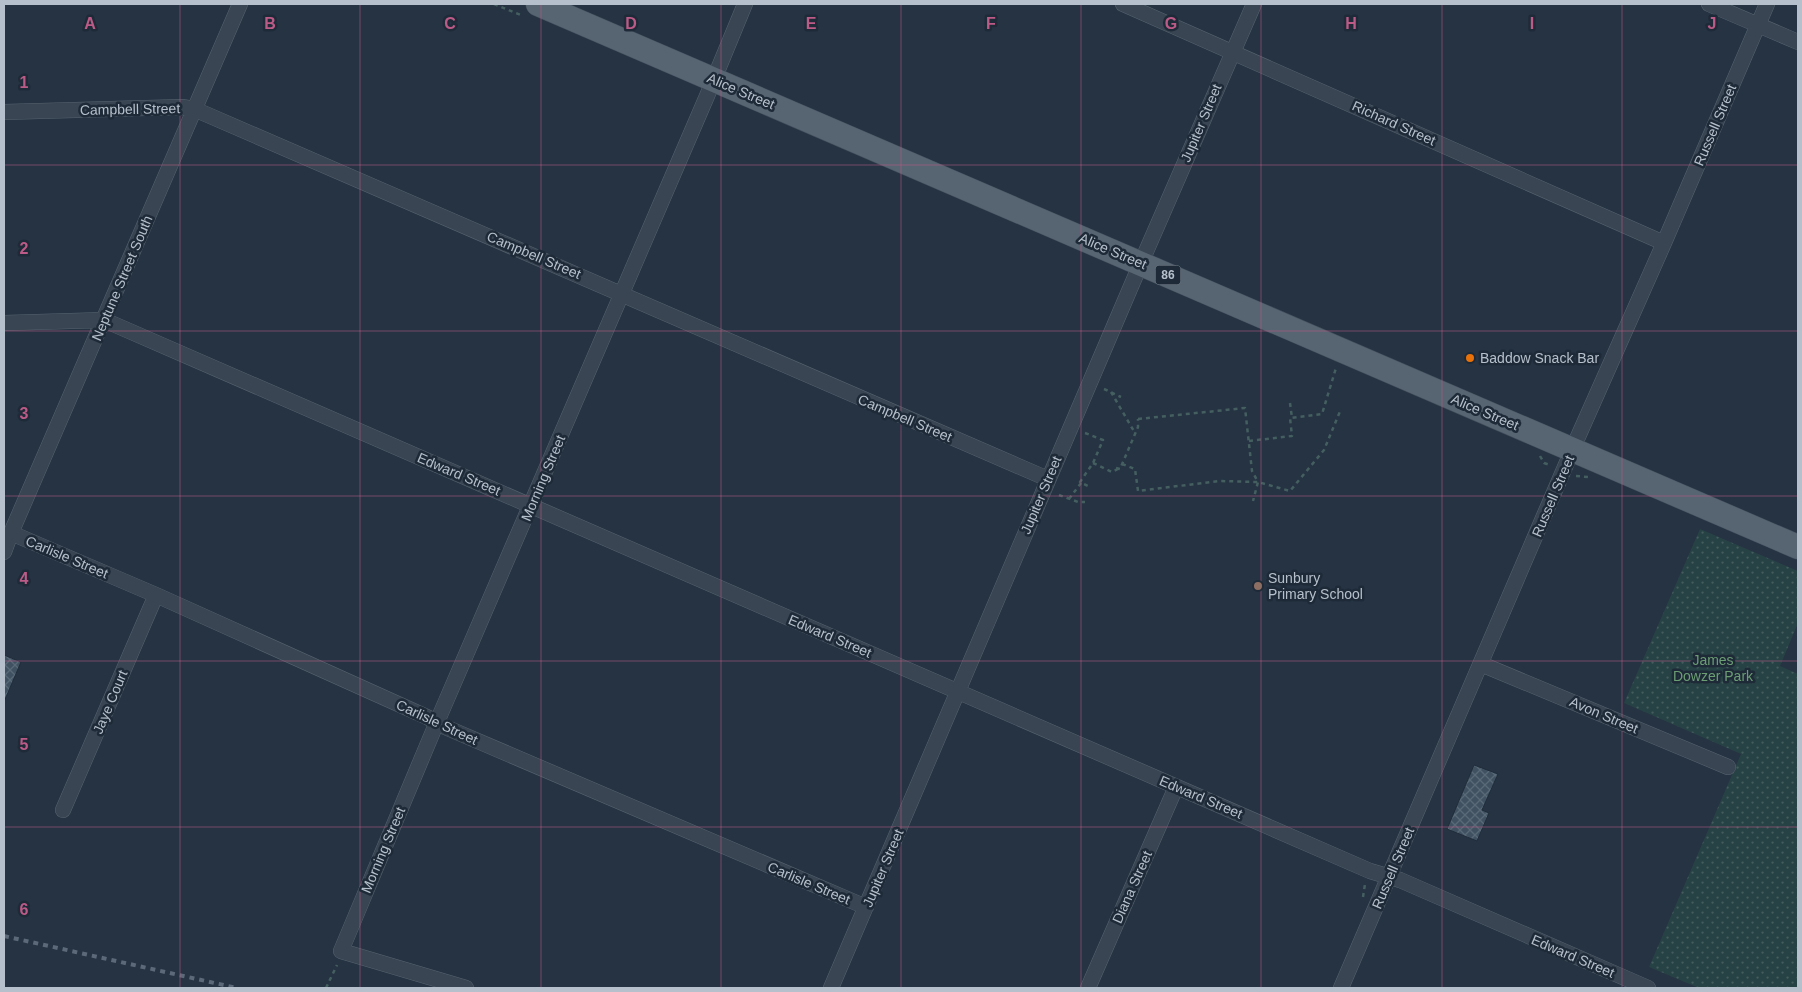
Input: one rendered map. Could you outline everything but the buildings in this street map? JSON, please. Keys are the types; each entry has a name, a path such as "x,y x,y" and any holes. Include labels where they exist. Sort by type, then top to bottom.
{"main road":[{"name":"Alice Street","path":"538,4 1798,547"}],"street":[{"name":"Neptune Street South","path":"4,552 240,4"},
{"name":"Morning Street","path":"339,958 437,722 745,4"},
{"name":"Richard Street","path":"1123,4 1664,243"},
{"name":"Jupiter Street","path":"831,988 1140,263 1254,4"},
{"path":"1709,4 1798,42"},
{"name":"Russell Street","path":"1341,988 1767,4"},
{"name":"Campbell Street","path":"4,112 182,107 194,109 1048,479"},
{"name":"Edward Street","path":"4,324 104,320 1370,871 1389,877 1648,988"},
{"name":"Carlisle Street","path":"11,533 156,595 437,722 866,907"},
{"name":"Jaye Court","path":"64,810 156,595"},
{"name":"Avon Street","path":"1481,664 1728,767"},
{"name":"Diana Street","path":"1088,988 1176,787"},
{"path":"339,958 466,988"}],"path":[{"path":"1292,418 1322,414 1336,368"},
{"path":"1104,389 1121,397"},
{"path":"1111,392 1135,433"},
{"path":"1248,441 1292,436 1290,403"},
{"path":"1093,463 1112,472 1117,468 1120,469 1138,427 1138,418 1245,408 1252,471 1258,482 1253,501"},
{"path":"1122,464 1135,469 1138,491 1219,481 1258,482 1290,491 1324,450 1341,410"},
{"path":"1069,499 1093,463 1103,440 1085,433"},
{"path":"1081,482 1090,487"},
{"path":"1059,495 1078,502 1085,502"},
{"path":"326,988 339,958"}],"green space":[{"name":"James Dowzer Park","path":"1700,529 1798,571 1798,623 1780,666 1798,674 1798,988 1699,988 1649,967 1741,754 1624,703"}],"railway":[{"path":"4,936 237,988"}],"place":[{"name":"Baddow Snack Bar","path":"1470,358"},
{"name":"Sunbury Primary School","path":"1258,586"}]}
